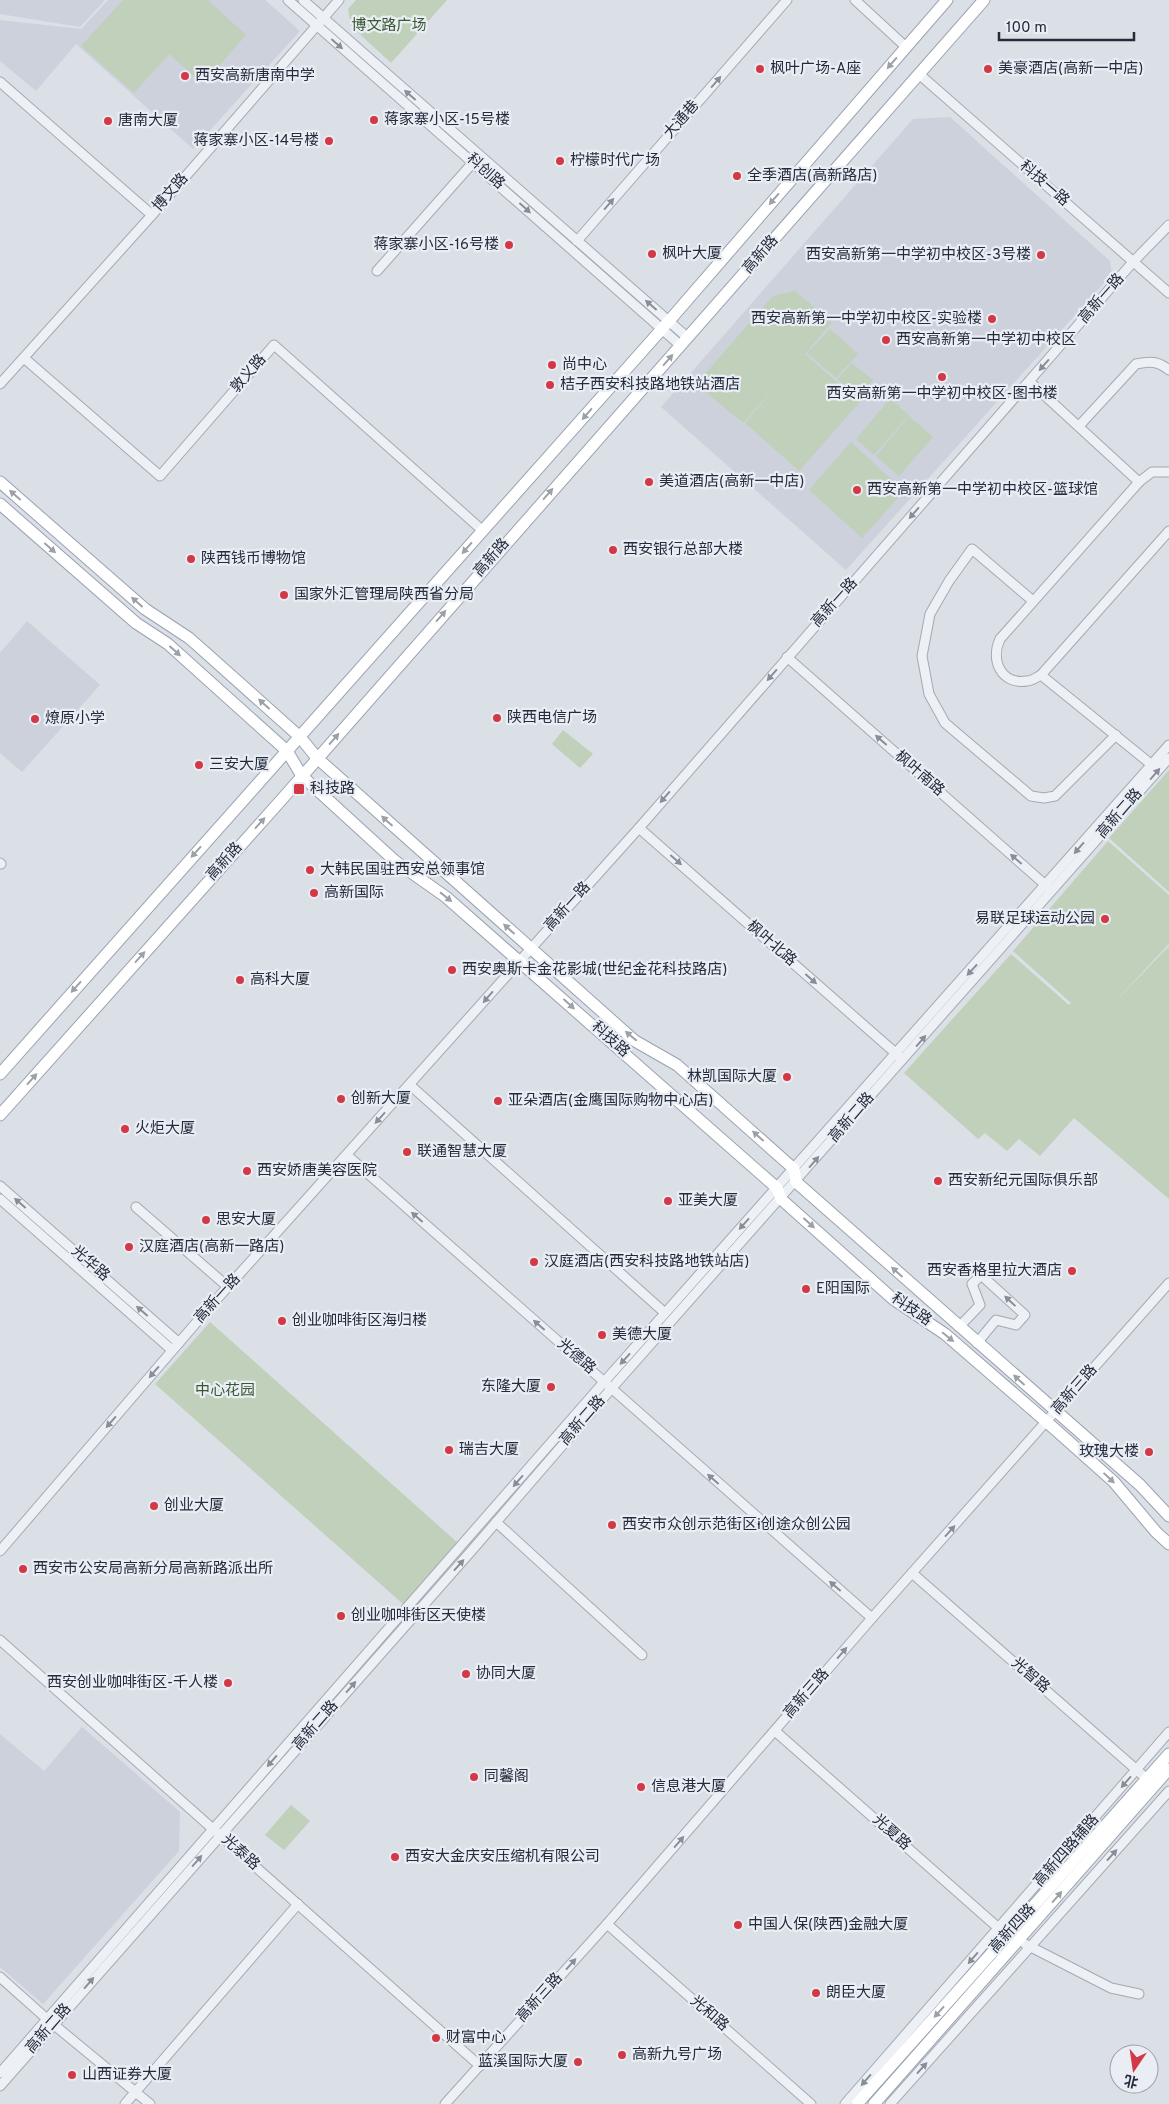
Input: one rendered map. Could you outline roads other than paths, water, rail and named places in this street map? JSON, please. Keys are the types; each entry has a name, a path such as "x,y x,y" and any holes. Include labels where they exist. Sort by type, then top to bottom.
{"main road":[{"name":"高新路","path":"0,1074 665,325 947,0"},
{"name":"高新路","path":"0,1115 302,776 984,0"},
{"name":"科技路","path":"0,482 145,609 189,638 300,737 317,758 635,1041 677,1065 794,1169"},
{"name":"科技路","path":"0,504 136,623 168,644 287,751 302,776 395,861 446,897 520,960 893,1298 945,1334 1047,1422 1114,1482 1156,1532 1169,1544"},
{"path":"794,1169 796,1182"},
{"name":"科技路","path":"796,1182 1140,1485 1169,1516"},
{"name":"高新四路","path":"858,2104 1003,1932 1169,1754"},
{"name":"高新四路","path":"874,2104 1169,1769"}],"street":[{"name":"科创路","path":"288,0 317,27 578,241 665,325"},
{"name":"科创路","path":"303,0 476,159 684,341"},
{"name":"博文路","path":"0,384 152,215 339,0"},
{"name":"大通巷","path":"578,241 787,0"},
{"path":"855,0 906,46"},
{"name":"科技一路","path":"919,74 1169,293"},
{"path":"0,82 152,215"},
{"path":"377,271 476,159"},
{"name":"高新一路","path":"0,1551 179,1342 639,828 787,657 1169,224"},
{"name":"敦义路","path":"24,358 160,476 274,346 482,530"},
{"path":"1079,426 1136,364 1150,361 1162,364 1169,370"},
{"path":"1030,382 1139,482"},
{"path":"1169,472 1152,472 1139,482 1000,639 996,648 995,659 1000,672 1013,680 1028,681 1042,675 1169,531"},
{"path":"1033,601 972,548 949,581 930,614 922,656 929,694 945,723 1031,796 1044,798 1055,796 1116,735"},
{"name":"枫叶南路","path":"787,657 1049,888"},
{"path":"1042,675 1152,765"},
{"name":"高新二路","path":"217,1832 665,1313 779,1193 796,1182 900,1058 1049,888 1169,745"},
{"name":"高新二路","path":"1049,888 1169,758"},
{"name":"枫叶北路","path":"639,828 900,1058"},
{"name":"高新二路","path":"0,2073 50,2021 496,1522 779,1193 794,1169 900,1058"},
{"path":"410,1085 665,1313"},
{"name":"光德路","path":"347,1155 872,1618"},
{"name":"光华路","path":"0,1186 179,1342"},
{"name":"光华路","path":"0,1199 172,1350"},
{"path":"136,1207 228,1287"},
{"path":"959,1327 980,1305 972,1284 981,1275 1025,1315 1016,1325 996,1320 977,1343"},
{"name":"高新三路","path":"445,2104 607,1924 912,1572 1169,1283"},
{"path":"496,1522 642,1654"},
{"name":"光智路","path":"912,1572 1147,1779"},
{"name":"光泰路","path":"0,1640 480,2066"},
{"name":"光夏路","path":"776,1730 1003,1932"},
{"name":"高新四路辅路","path":"845,2104 1003,1932 1169,1732"},
{"path":"890,2104 1169,1790"},
{"path":"125,2104 298,1904"},
{"name":"光和路","path":"607,1924 812,2104"},
{"path":"1018,1941 1110,1988 1139,1994"},
{"path":"0,1977 150,2104"},
{"name":"高新二路","path":"0,2086 50,2021"}],"place":[{"name":"枫叶广场-A座","path":"760,69"},
{"name":"美豪酒店(高新一中店)","path":"988,69"},
{"name":"西安高新唐南中学","path":"185,76"},
{"name":"蒋家寨小区-15号楼","path":"374,120"},
{"name":"唐南大厦","path":"108,121"},
{"name":"蒋家寨小区-14号楼","path":"329,141"},
{"name":"柠檬时代广场","path":"560,161"},
{"name":"全季酒店(高新路店)","path":"737,176"},
{"name":"蒋家寨小区-16号楼","path":"509,245"},
{"name":"枫叶大厦","path":"652,254"},
{"name":"西安高新第一中学初中校区-3号楼","path":"1041,255"},
{"name":"西安高新第一中学初中校区-实验楼","path":"992,319"},
{"name":"西安高新第一中学初中校区","path":"886,340"},
{"name":"尚中心","path":"552,365"},
{"name":"西安高新第一中学初中校区-图书楼","path":"942,377"},
{"name":"桔子西安科技路地铁站酒店","path":"550,385"},
{"name":"美道酒店(高新一中店)","path":"649,482"},
{"name":"西安高新第一中学初中校区-篮球馆","path":"857,490"},
{"name":"西安银行总部大楼","path":"613,550"},
{"name":"陕西钱币博物馆","path":"191,559"},
{"name":"国家外汇管理局陕西省分局","path":"284,595"},
{"name":"陕西电信广场","path":"497,718"},
{"name":"燎原小学","path":"35,719"},
{"name":"三安大厦","path":"199,765"},
{"name":"科技路","path":"299,789"},
{"name":"大韩民国驻西安总领事馆","path":"310,870"},
{"name":"高新国际","path":"314,893"},
{"name":"易联足球运动公园","path":"1105,919"},
{"name":"西安奥斯卡金花影城(世纪金花科技路店)","path":"452,970"},
{"name":"高科大厦","path":"240,980"},
{"name":"林凯国际大厦","path":"787,1077"},
{"name":"创新大厦","path":"341,1099"},
{"name":"亚朵酒店(金鹰国际购物中心店)","path":"498,1101"},
{"name":"火炬大厦","path":"125,1129"},
{"name":"联通智慧大厦","path":"407,1152"},
{"name":"西安娇唐美容医院","path":"247,1171"},
{"name":"西安新纪元国际俱乐部","path":"938,1181"},
{"name":"亚美大厦","path":"668,1201"},
{"name":"思安大厦","path":"206,1220"},
{"name":"汉庭酒店(高新一路店)","path":"129,1247"},
{"name":"汉庭酒店(西安科技路地铁站店)","path":"534,1262"},
{"name":"西安香格里拉大酒店","path":"1072,1271"},
{"name":"E阳国际","path":"806,1289"},
{"name":"创业咖啡街区海归楼","path":"282,1321"},
{"name":"美德大厦","path":"602,1335"},
{"name":"东隆大厦","path":"551,1387"},
{"name":"瑞吉大厦","path":"449,1450"},
{"name":"玫瑰大楼","path":"1149,1452"},
{"name":"创业大厦","path":"154,1506"},
{"name":"西安市众创示范街区·i创途众创公园","path":"612,1525"},
{"name":"西安市公安局高新分局高新路派出所","path":"23,1569"},
{"name":"创业咖啡街区天使楼","path":"341,1616"},
{"name":"协同大厦","path":"466,1674"},
{"name":"西安创业咖啡街区-千人楼","path":"228,1683"},
{"name":"同馨阁","path":"474,1777"},
{"name":"信息港大厦","path":"641,1787"},
{"name":"西安大金庆安压缩机有限公司","path":"395,1857"},
{"name":"中国人保(陕西)金融大厦","path":"738,1925"},
{"name":"朗臣大厦","path":"816,1993"},
{"name":"财富中心","path":"436,2038"},
{"name":"高新九号广场","path":"622,2055"},
{"name":"蓝溪国际大厦","path":"578,2062"},
{"name":"山西证券大厦","path":"72,2075"}],"park label":[{"name":"博文路广场","path":"389,26"},
{"name":"中心花园","path":"225,1391"}]}
